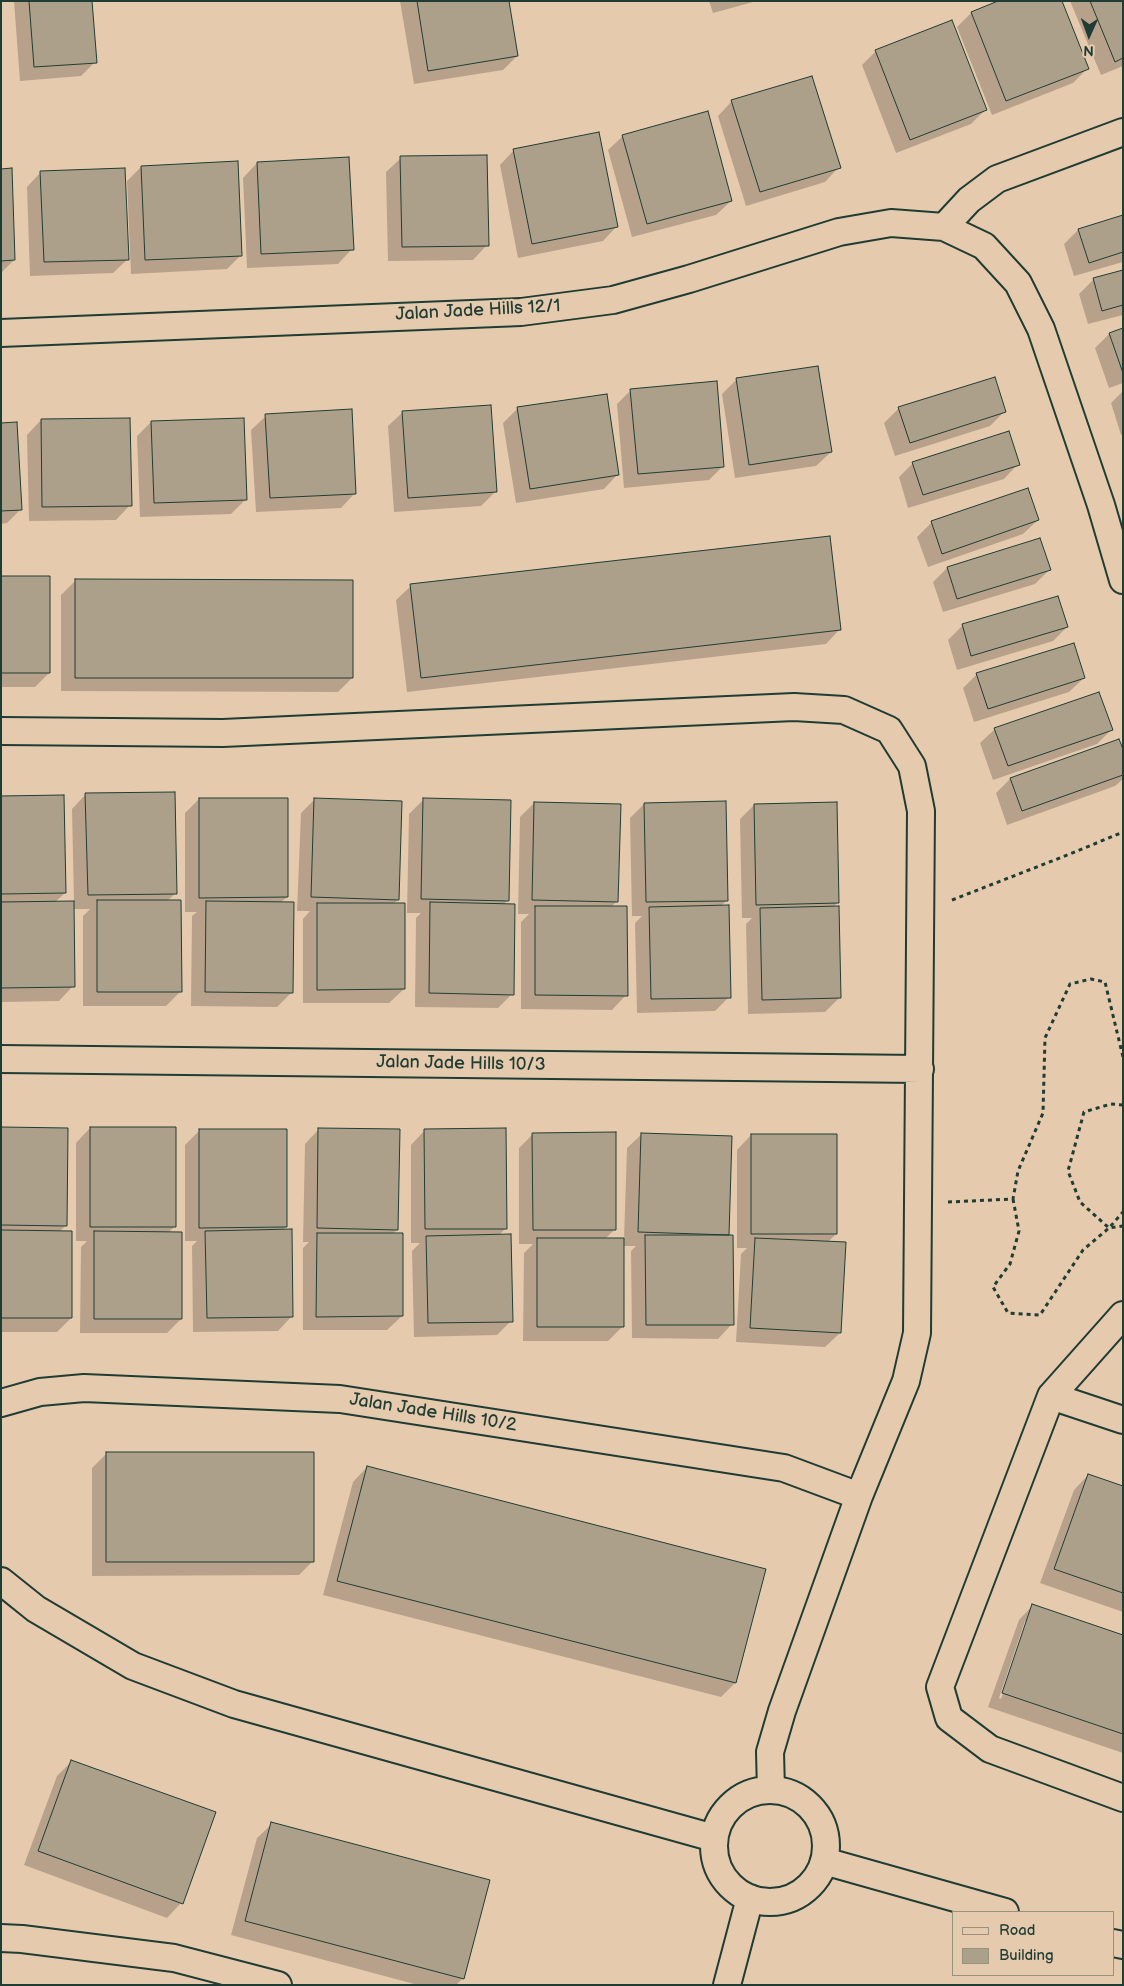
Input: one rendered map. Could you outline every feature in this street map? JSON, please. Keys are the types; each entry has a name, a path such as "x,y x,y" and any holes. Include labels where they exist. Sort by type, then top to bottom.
{"street":[{"path":"1123,132 997,179 969,200 944,227 984,246 1018,283 1041,329 1101,505 1123,580"},
{"name":"Jalan Jade Hills 12/1","path":"1,333 521,312 613,300 689,279 839,232 891,223 944,227"},
{"path":"1,731 223,733 794,707 844,710 888,730 912,766 921,811 917,1334 906,1381 860,1496 782,1711 770,1752 772,1790"},
{"name":"Jalan Jade Hills 10/3","path":"1,1059 920,1069"},
{"path":"1123,1315 1051,1396 940,1686 949,1718 990,1749 1123,1798"},
{"name":"Jalan Jade Hills 10/2","path":"1,1403 40,1392 84,1388 340,1399 784,1468 860,1496"},
{"path":"1051,1396 1123,1420"},
{"path":"1,1581 36,1608 133,1666 234,1704 714,1838"},
{"path":"772,1790 792,1794 808,1805 820,1822 826,1841 824,1861 816,1878 804,1891 787,1899 769,1902 750,1898 734,1889 721,1874 714,1857 714,1838 718,1822 728,1808 740,1798 755,1792 772,1790"},
{"path":"824,1861 1001,1911"},
{"path":"727,1985 750,1898"},
{"path":"1,1920 12,1938 174,1958 278,1985"}],"path":[{"path":"921,919 955,898 1123,832"},
{"path":"1123,1057 1105,982 1091,979 1070,984 1045,1038 1043,1113 1018,1172 1013,1199 1019,1231 1010,1264 994,1287 1008,1313 1040,1315 1083,1250 1109,1228 1123,1212"},
{"path":"1109,1228 1080,1202 1068,1171 1084,1112 1111,1104 1123,1105"},
{"path":"919,1203 1013,1199"},
{"path":"1109,1228 1123,1226"}],"building":[{"path":"29,1 92,1 97,63 34,67"},
{"path":"417,1 509,1 518,56 428,71"},
{"path":"998,1 1062,1 1089,69 1006,101 971,12"},
{"path":"1090,1 1123,1 1123,58 1115,62"},
{"path":"952,20 987,110 910,140 875,50"},
{"path":"812,76 841,168 760,192 731,100"},
{"path":"708,111 732,201 647,224 622,135"},
{"path":"599,132 618,227 532,244 513,149"},
{"path":"487,155 489,246 402,247 400,156"},
{"path":"349,157 354,250 261,254 257,162"},
{"path":"238,161 242,256 145,260 141,166"},
{"path":"12,168 15,260 1,261 1,169"},
{"path":"125,168 129,260 44,262 40,171"},
{"path":"1123,215 1123,252 1089,263 1078,229"},
{"path":"1123,270 1123,305 1102,311 1093,278"},
{"path":"1123,328 1123,373 1109,333"},
{"path":"818,366 832,452 749,465 736,378"},
{"path":"995,377 1006,412 910,443 898,407"},
{"path":"717,381 724,467 638,474 630,389"},
{"path":"607,394 619,475 530,489 517,407"},
{"path":"491,405 497,492 408,498 402,411"},
{"path":"352,409 356,494 270,498 265,414"},
{"path":"130,418 132,506 42,507 41,419"},
{"path":"244,418 247,500 154,503 151,421"},
{"path":"17,422 22,510 1,511 1,423"},
{"path":"1009,431 1020,465 923,495 912,462"},
{"path":"1028,488 1039,520 942,554 931,521"},
{"path":"830,536 841,630 421,678 410,584"},
{"path":"1040,538 1051,570 957,599 947,567"},
{"path":"1,576 50,576 50,673 1,673"},
{"path":"75,579 353,580 353,678 75,678"},
{"path":"1058,596 1068,627 971,656 962,624"},
{"path":"1074,643 1085,678 988,709 976,673"},
{"path":"1099,692 1113,730 1008,766 994,728"},
{"path":"1119,739 1123,749 1123,775 1022,811 1010,778"},
{"path":"175,792 177,894 88,895 85,793"},
{"path":"64,795 66,893 1,894 1,796"},
{"path":"199,798 288,798 288,897 199,898"},
{"path":"314,798 402,801 399,900 311,897"},
{"path":"423,798 511,800 509,901 421,899"},
{"path":"726,801 728,901 646,902 644,803"},
{"path":"534,802 621,804 618,902 532,900"},
{"path":"837,802 839,903 756,905 754,804"},
{"path":"97,900 181,900 182,992 97,992"},
{"path":"74,901 75,987 1,988 1,902"},
{"path":"206,901 294,902 293,993 205,992"},
{"path":"430,902 515,904 514,995 429,993"},
{"path":"317,903 405,903 405,989 317,990"},
{"path":"729,905 731,998 651,999 649,907"},
{"path":"535,906 627,906 628,996 535,995"},
{"path":"839,906 841,998 762,1000 760,908"},
{"path":"1,1127 68,1128 67,1226 1,1225"},
{"path":"90,1127 176,1127 176,1227 90,1227"},
{"path":"318,1128 400,1129 398,1230 317,1228"},
{"path":"506,1128 507,1229 425,1229 424,1129"},
{"path":"199,1129 287,1129 287,1227 199,1228"},
{"path":"616,1132 616,1230 533,1230 532,1133"},
{"path":"641,1133 732,1136 729,1235 638,1232"},
{"path":"751,1134 837,1134 837,1234 751,1234"},
{"path":"292,1229 293,1317 207,1318 205,1231"},
{"path":"1,1230 72,1231 72,1318 1,1318"},
{"path":"94,1231 182,1232 182,1319 94,1319"},
{"path":"317,1233 403,1233 403,1316 316,1317"},
{"path":"511,1234 513,1322 428,1323 426,1236"},
{"path":"645,1235 733,1235 734,1325 646,1325"},
{"path":"537,1238 624,1238 624,1327 537,1327"},
{"path":"755,1238 846,1242 841,1333 750,1328"},
{"path":"106,1452 314,1452 314,1562 106,1562"},
{"path":"367,1466 766,1569 736,1683 337,1581"},
{"path":"1088,1474 1123,1486 1123,1593 1054,1569"},
{"path":"1032,1604 1123,1635 1123,1734 1002,1693"},
{"path":"71,1760 216,1812 183,1904 38,1851"},
{"path":"271,1822 490,1880 464,1979 245,1921"}]}
